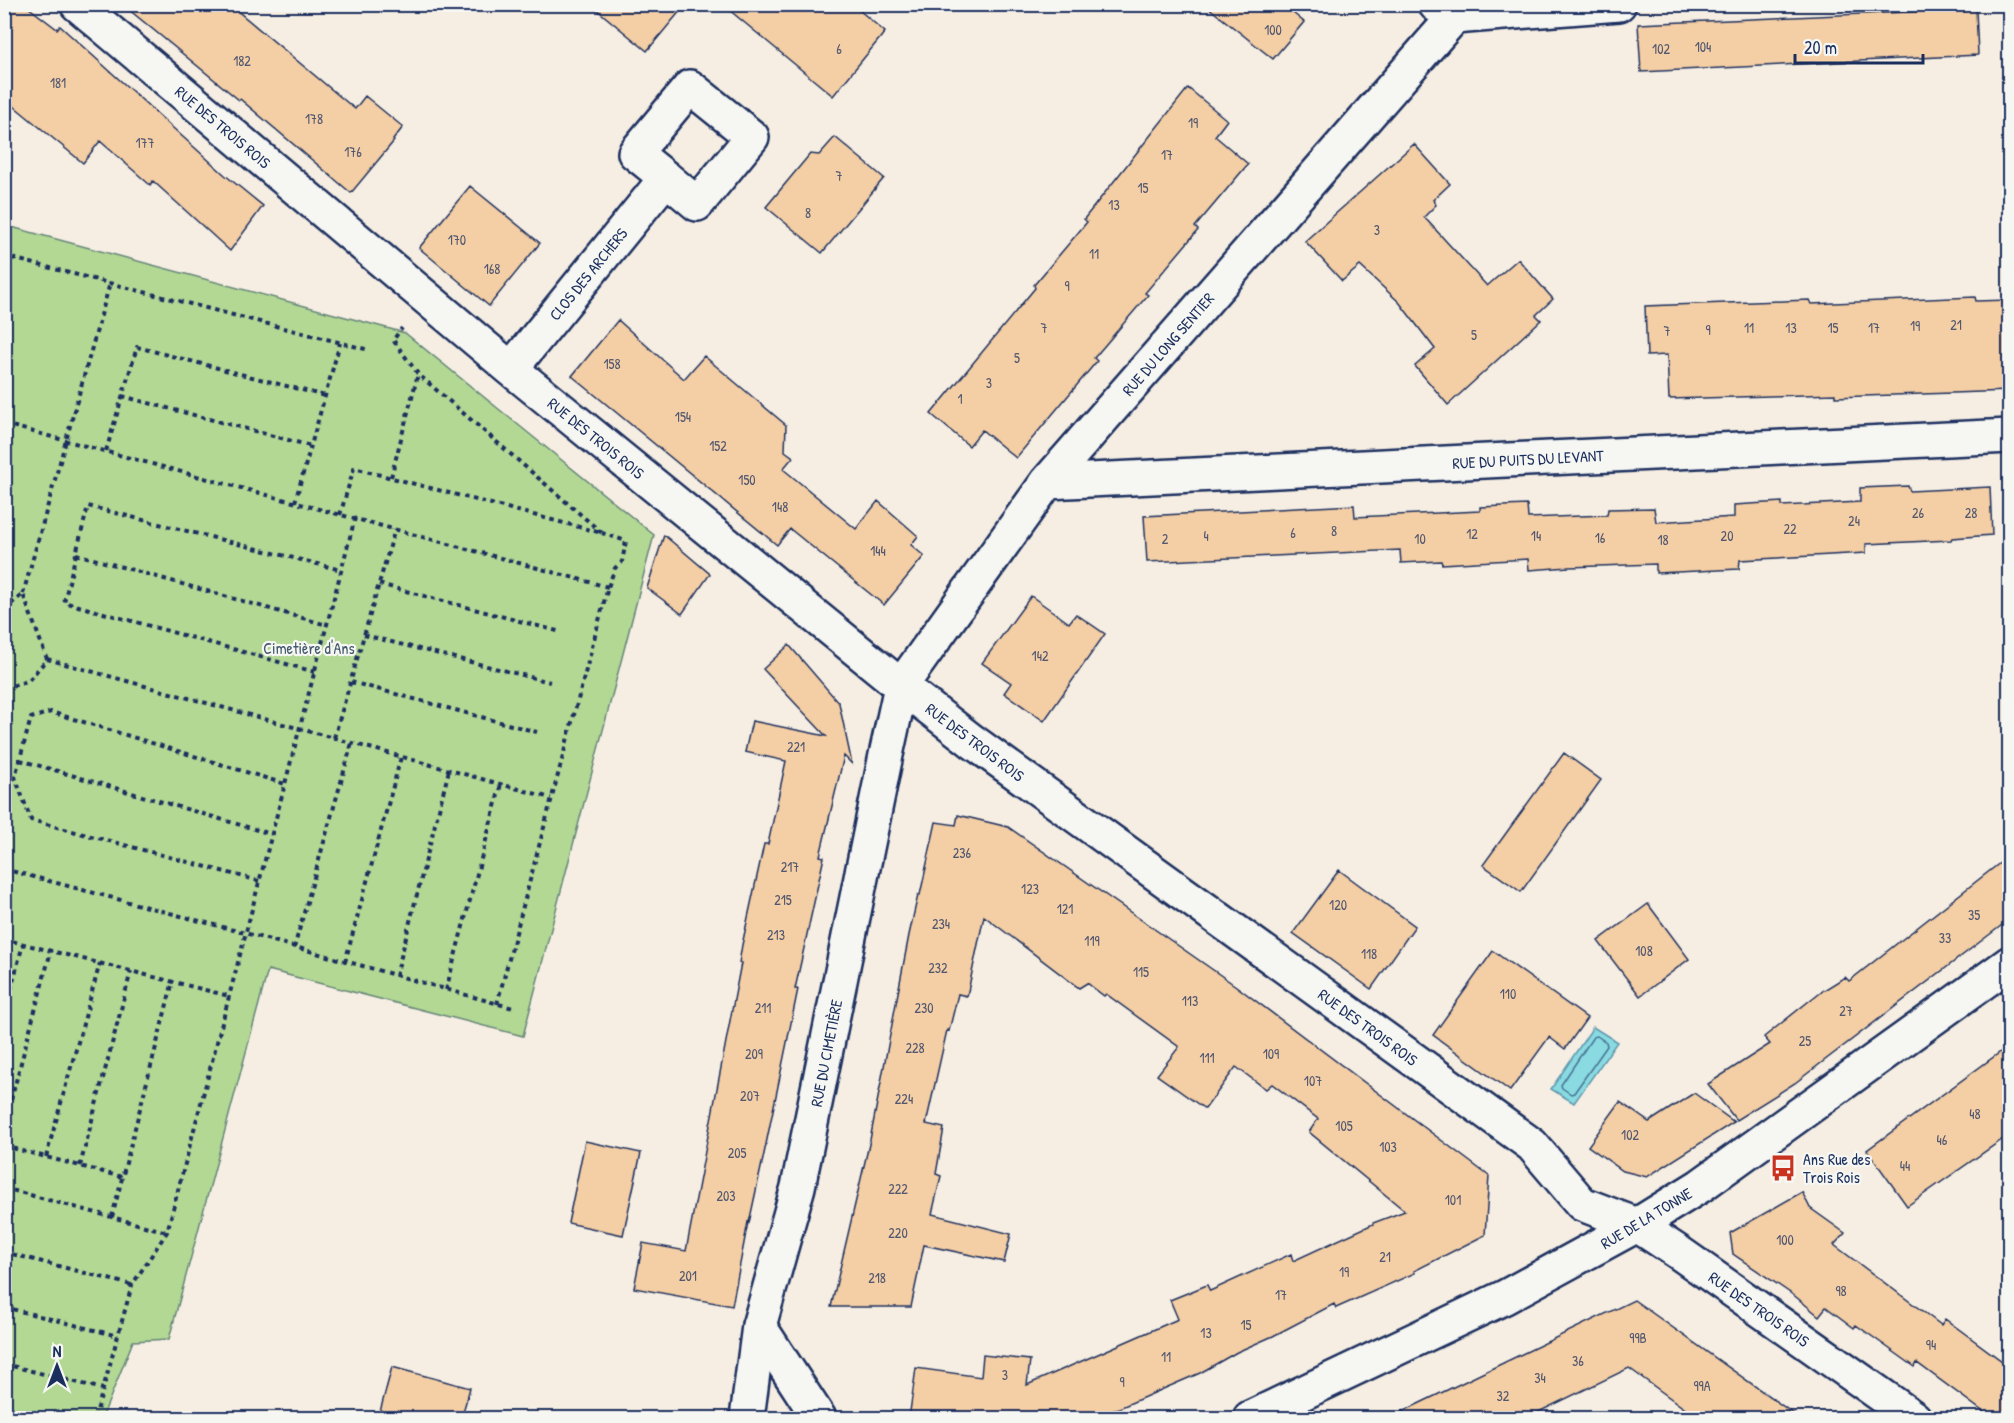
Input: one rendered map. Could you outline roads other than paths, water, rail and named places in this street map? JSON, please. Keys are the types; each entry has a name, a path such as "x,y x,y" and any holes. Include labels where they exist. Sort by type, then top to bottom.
{"street":[{"name":"RUE DES TROIS ROIS","path":"77,4 511,369 972,741 1532,1146 1582,1204 1637,1225 1682,1254 1914,1419"},
{"path":"1444,10 1619,4"},
{"name":"RUE DU LONG SENTIER","path":"901,686 1047,482 1444,10"},
{"name":"CLOS DES ARCHERS","path":"511,369 666,178"},
{"name":"RUE DU PUITS DU LEVANT","path":"1047,482 2010,436"},
{"name":"RUE DU CIMETIÈRE","path":"747,1419 759,1326 798,1187 901,686"},
{"name":"RUE DE LA TONNE","path":"1250,1419 1505,1298 1637,1225 1700,1186 2010,963"},
{"path":"759,1326 819,1419"}],"water":[{"path":"1593,1027 1617,1042 1574,1103 1551,1089"}],"place":[{"name":"Ans Rue des Trois Rois","path":"1783,1168"}],"park label":[{"name":"Cimetière d'Ans","path":"309,648"}]}
